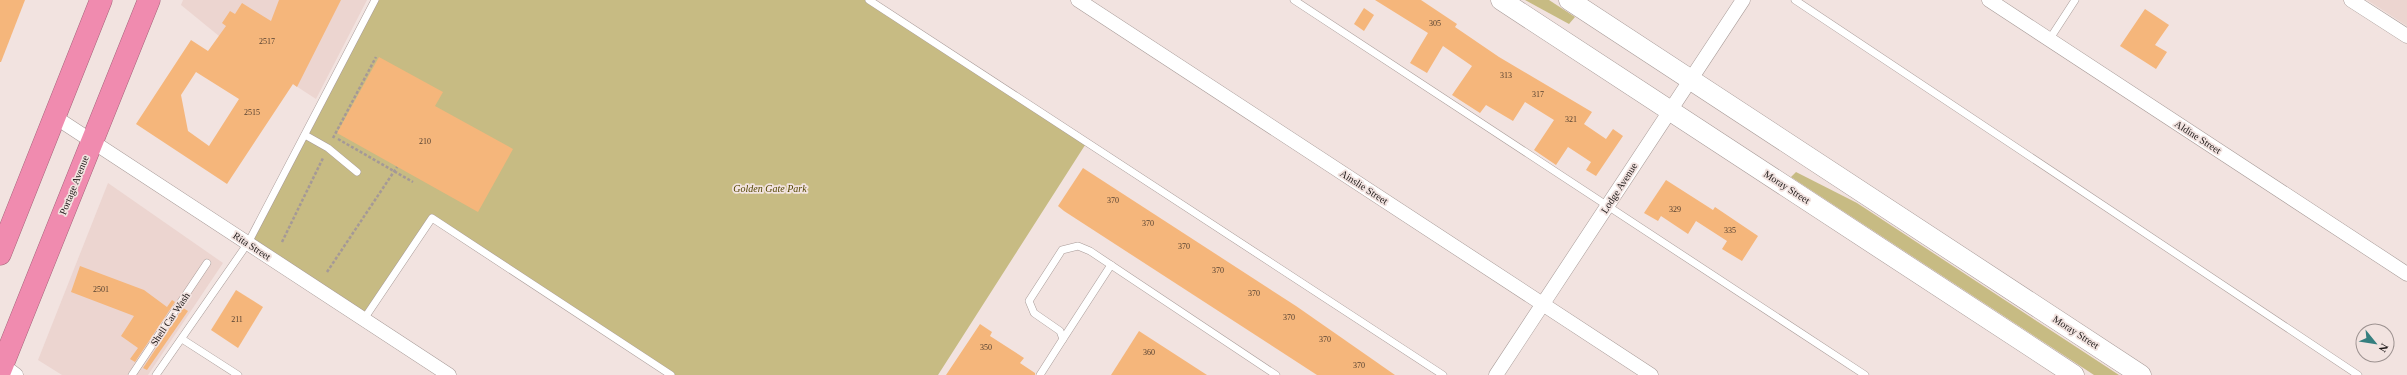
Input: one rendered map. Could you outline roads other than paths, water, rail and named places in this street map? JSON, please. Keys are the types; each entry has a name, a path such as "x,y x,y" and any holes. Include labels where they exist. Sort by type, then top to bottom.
{"highway":[{"path":"0,254 101,0"},
{"name":"Portage Avenue","path":"5,369 92,141 149,0"}],"main road":[{"name":"Moray Street","path":"1501,0 2074,375"},
{"name":"Moray Street","path":"1569,0 2141,375"}],"street":[{"name":"Ainslie Street","path":"1078,0 1651,375"},
{"name":"Lodge Avenue","path":"1496,375 1743,0"},
{"name":"Aldine Street","path":"1989,0 2407,274"},
{"path":"2350,0 2407,36"},
{"name":"Rita Street","path":"55,117 449,375"}],"lane":[{"path":"156,375 248,243 375,0"},
{"path":"870,0 1443,375"},
{"path":"1294,0 1865,375"},
{"path":"1795,0 2358,375"},
{"path":"2049,40 2075,0"},
{"path":"305,135 328,148 357,172"},
{"path":"364,319 432,218 671,375"},
{"path":"1063,339 1060,331 1034,313 1029,301 1062,250 1078,246 1090,251 1276,375"},
{"name":"Shell Car Wash","path":"132,375 208,263"},
{"path":"1040,375 1111,265"},
{"path":"182,339 238,375"}],"park label":[{"name":"Golden Gate Park","path":"770,188"}]}
